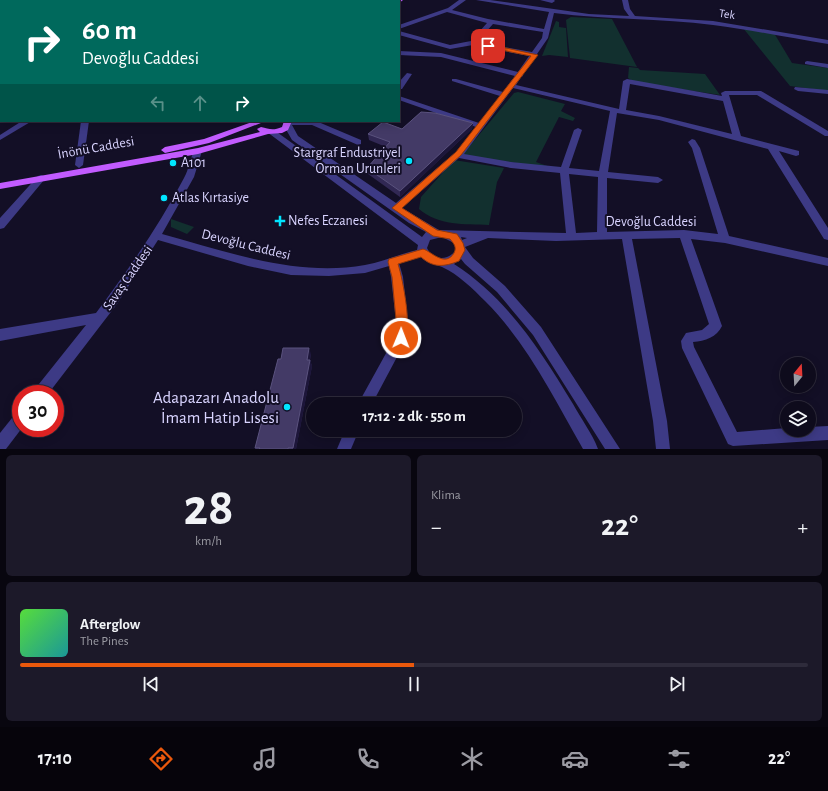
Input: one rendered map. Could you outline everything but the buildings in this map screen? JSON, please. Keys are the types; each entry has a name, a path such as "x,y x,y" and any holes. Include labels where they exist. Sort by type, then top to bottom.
{"main road":[{"path":"198,147 260,122"},
{"path":"262,122 261,129 269,132"},
{"path":"198,147 281,130 288,123"},
{"name":"İnönü Caddesi","path":"0,180 78,165 198,147"},
{"name":"İnönü Caddesi","path":"0,186 198,147"}],"street":[{"path":"400,27 446,10 463,0"},
{"name":"Tek","path":"480,0 589,16 713,22 828,42"},
{"path":"543,0 552,1"},
{"path":"625,0 627,9 633,17"},
{"path":"446,10 491,22 547,31"},
{"path":"396,208 457,155 481,126 535,55 545,38 552,11"},
{"path":"473,43 491,22"},
{"path":"400,33 450,47 473,43 535,55"},
{"path":"400,53 421,53 441,56 521,74"},
{"path":"806,62 828,66"},
{"path":"400,86 409,74"},
{"path":"454,80 505,95"},
{"path":"602,236 603,176 618,111 627,81 727,99"},
{"path":"512,86 618,111 659,118 796,153"},
{"path":"798,88 828,92"},
{"path":"737,137 726,93 758,93 828,134"},
{"path":"400,98 481,126"},
{"path":"0,138 26,122"},
{"path":"78,165 85,122"},
{"path":"358,142 313,123 288,123 295,138 396,208 439,233 454,237 469,261 501,289 537,331 613,449"},
{"path":"815,125 828,126"},
{"path":"571,237 564,171 578,130"},
{"path":"269,132 423,248 431,260 444,263 459,271 497,305 523,339 591,449"},
{"path":"692,142 698,155 725,239"},
{"path":"771,146 823,219 828,236"},
{"name":"Savaş Caddesi","path":"47,385 99,318 157,236 195,165 198,147"},
{"path":"457,155 511,165 603,176 658,180"},
{"path":"0,225 41,178"},
{"path":"423,248 430,235 439,233 496,235"},
{"path":"684,234 716,326 710,333 702,336 690,337 687,341 688,348 733,439 828,433"},
{"name":"Devoğlu Caddesi","path":"496,235 571,237 684,234 725,239 828,262"},
{"path":"444,263 455,259 460,248 472,240 496,235"},
{"name":"Devoğlu Caddesi","path":"157,236 248,262 291,271 329,272 365,269 393,262 423,248"},
{"path":"626,236 660,421 663,449"},
{"path":"369,397 398,347 402,334 397,277 393,262"},
{"path":"0,335 99,318"},
{"path":"0,445 12,430"},
{"path":"344,449 349,437"}],"green space":[{"path":"571,17 612,19 637,67 570,58 566,20"},
{"path":"556,21 559,22 559,27 566,28 568,57 549,55 542,56"},
{"path":"743,28 774,33 792,63 828,68 828,91 790,86"},
{"path":"629,67 638,68 640,70 705,74 720,95 634,82 628,78"},
{"path":"518,92 565,104 561,111 575,118 573,121 559,117 536,162 553,168 466,156 463,154 514,93"},
{"path":"454,160 504,168 497,182 489,225 461,224 443,221 427,215 419,209 421,197"},
{"path":"171,219 194,227 187,234 171,227"}],"place":[{"name":"Stargraf Endustriyel Orman Urunleri","path":"409,161"},
{"name":"A101","path":"173,163"},
{"name":"Atlas Kırtasiye","path":"164,198"},
{"name":"Nefes Eczanesi","path":"280,221"},
{"name":"Adapazarı Anadolu İmam Hatip Lisesi","path":"287,407"}],"route":[{"path":"401,338 403,330 397,277 393,262 423,252 426,257 431,260 444,263 455,259 461,250 458,241 454,237 448,234 436,234 396,208 459,154 535,55 488,46"}]}
